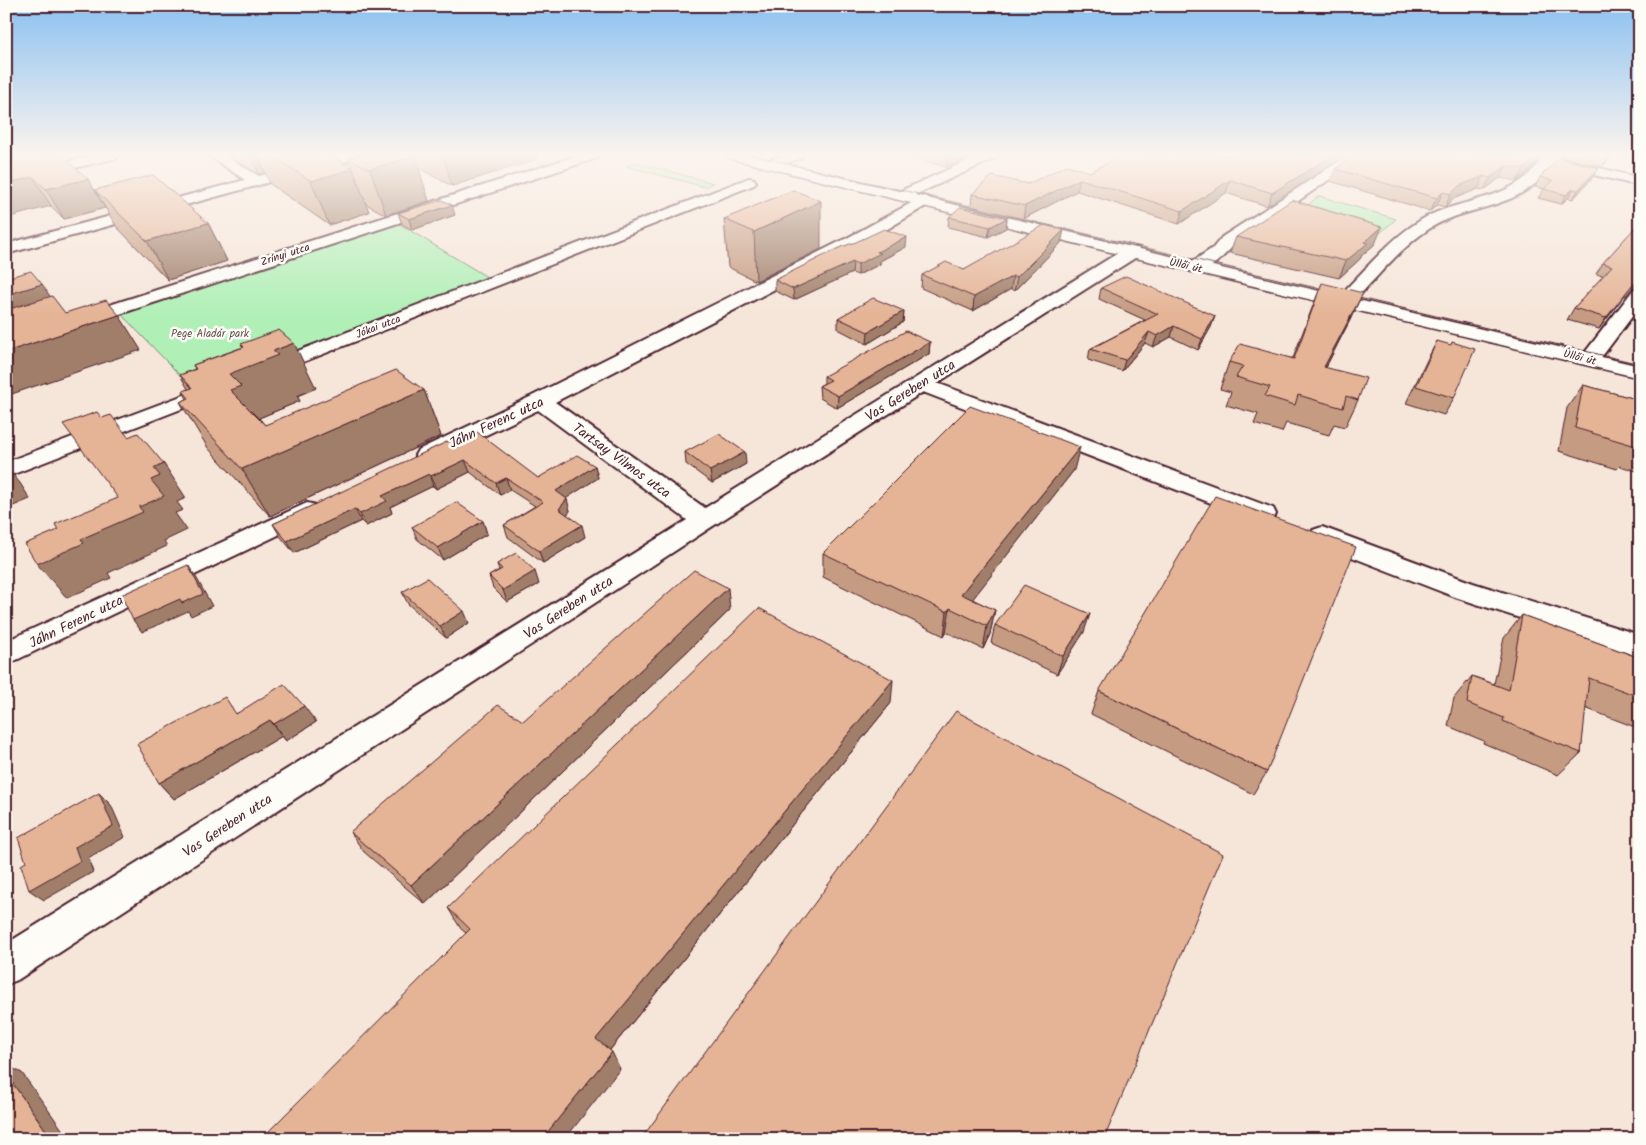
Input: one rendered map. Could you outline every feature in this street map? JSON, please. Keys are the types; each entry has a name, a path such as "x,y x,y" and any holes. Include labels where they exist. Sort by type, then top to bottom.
{"main road":[{"name":"Üllői út","path":"954,208 1640,372"}],"street":[{"path":"6,249 156,208"},
{"name":"Zrínyi utca","path":"62,327 427,208"},
{"name":"Jókai utca","path":"254,374 681,208"},
{"name":"Jáhn Ferenc utca","path":"404,465 540,401 853,242 911,208"},
{"path":"1196,267 1219,252 1228,241 1277,208"},
{"path":"1343,302 1399,244 1426,224 1446,213 1460,208"},
{"name":"Vas Gereben utca","path":"6,966 704,520 1132,252"},
{"path":"1590,359 1640,293"},
{"path":"920,384 1464,590 1640,646"},
{"path":"6,470 227,385"},
{"name":"Tartsay Vilmos utca","path":"540,401 704,520"},
{"name":"Jáhn Ferenc utca","path":"6,654 323,503"}],"green space":[{"path":"1304,208 1361,208 1396,219 1380,233 1302,210"},
{"name":"Pege Aladár park","path":"396,222 487,277 194,390 120,313"}],"building":[{"path":"114,208 191,208 208,223 147,241"},
{"path":"413,208 441,208 409,219 398,213"},
{"path":"749,208 805,208 754,232 724,219"},
{"path":"958,208 966,208 1007,218 990,227 949,217"},
{"path":"1279,208 1320,208 1382,227 1365,242 1368,243 1346,261 1236,237"},
{"path":"1640,222 1640,277 1634,285 1632,285 1606,318 1574,308 1612,266 1603,263"},
{"path":"1044,225 1064,230 1017,277 1013,276 974,297 922,275 946,262 964,270"},
{"path":"884,229 907,237 858,264 853,262 793,289 775,280 841,247"},
{"path":"31,271 42,284 6,295 6,278"},
{"path":"1126,276 1215,316 1202,339 1174,326 1157,336 1149,332 1125,360 1090,349 1158,314 1101,288"},
{"path":"1322,283 1363,293 1324,367 1366,378 1358,400 1346,396 1343,408 1298,395 1295,405 1265,396 1270,387 1236,377 1243,366 1229,362 1240,344 1294,359"},
{"path":"52,296 65,313 106,300 119,315 6,352 6,310"},
{"path":"873,298 904,311 868,332 838,318"},
{"path":"279,330 294,343 273,351 278,355 229,374 241,386 230,390 265,425 396,370 424,390 242,469 180,402 189,398 183,391 192,388 180,375 196,369 193,365 244,347 241,344"},
{"path":"906,331 930,342 838,396 819,386 831,380 824,376"},
{"path":"1437,341 1451,345 1452,342 1475,349 1454,398 1416,386"},
{"path":"1583,385 1640,400 1640,443 1637,442 1636,446 1575,428"},
{"path":"970,406 1080,447 961,594 995,610 987,626 950,608 947,612 823,553"},
{"path":"97,412 102,418 111,415 128,437 138,433 164,464 154,468 160,476 151,480 164,496 139,507 143,512 81,539 84,543 37,564 25,544 58,530 55,524 118,498 63,424"},
{"path":"477,432 538,478 577,455 595,466 556,491 567,499 559,509 582,525 539,551 504,525 543,502 506,478 496,483 465,460 382,496 387,501 360,514 355,509 287,541 273,524 455,438 459,441"},
{"path":"719,434 745,452 710,471 685,452"},
{"path":"1215,496 1356,547 1267,772 1099,691"},
{"path":"456,502 483,521 438,548 412,527"},
{"path":"516,553 535,571 503,590 489,576 502,569 497,564"},
{"path":"188,565 203,594 182,603 180,599 133,620 121,595"},
{"path":"694,570 728,588 411,885 350,832 498,705 523,721"},
{"path":"427,578 464,611 440,626 402,592"},
{"path":"1024,585 1090,614 1063,656 995,625"},
{"path":"759,608 893,680 596,1039 612,1052 542,1139 261,1139 470,929 448,908"},
{"path":"1522,615 1640,658 1640,697 1589,678 1581,753 1503,721 1504,718 1467,703 1472,676 1509,690"},
{"path":"284,684 304,706 274,724 270,720 159,783 137,744 225,697 236,714"},
{"path":"956,711 1223,854 1104,1139 641,1139"},
{"path":"99,793 113,826 75,847 80,861 29,890 21,865 26,862 18,838"},
{"path":"6,1074 52,1139 6,1139"}],"tram line":[{"path":"1010,216 1640,364"}]}
